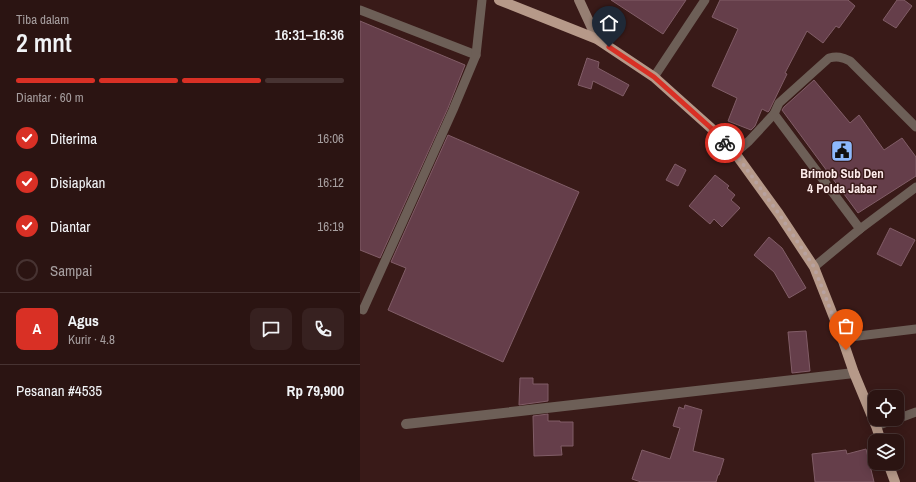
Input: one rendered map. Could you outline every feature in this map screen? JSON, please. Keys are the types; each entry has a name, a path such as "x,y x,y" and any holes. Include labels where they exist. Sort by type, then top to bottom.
{"main road":[{"path":"499,0 598,39 654,77 711,128 735,153 779,214 814,267 868,407"},
{"path":"876,426 879,434"},
{"path":"891,470 895,482"}],"street":[{"path":"579,0 598,39"},
{"path":"406,424 854,373"}],"lane":[{"path":"363,310 453,110 476,55 482,0"},
{"path":"654,77 705,0"},
{"path":"360,10 476,55"},
{"path":"735,153 749,141 774,114 779,103 829,58 840,57 850,61 916,127"},
{"path":"774,114 860,229"},
{"path":"814,267 860,229 916,188"},
{"path":"842,338 916,329"},
{"path":"904,416 916,412"}],"building":[{"path":"611,0 686,0 663,34"},
{"path":"720,0 848,0 855,6 839,28 836,26 823,43 807,31 785,73 787,74 769,111 768,112 762,109 755,126 751,130 728,121 737,98 712,86 738,29 712,17"},
{"path":"897,0 904,0 912,6 896,28 883,20"},
{"path":"360,21 465,65 448,108 380,258 360,250"},
{"path":"587,58 599,62 598,68 629,85 623,96 593,81 591,89 578,85"},
{"name":"Brimob Sub Den 4 Polda Jabar","path":"814,80 850,123 859,115 884,150 902,138 916,157 916,176 858,213 782,110"},
{"path":"448,135 579,192 503,362 388,310 406,268 391,262"},
{"path":"675,164 686,170 678,186 666,180"},
{"path":"715,175 729,186 727,188 735,195 731,200 740,208 722,227 714,219 710,224 689,206"},
{"path":"890,228 915,240 901,266 877,254"},
{"path":"769,237 782,248 806,288 789,298 774,272 754,255"},
{"path":"806,331 810,371 792,373 788,332"},
{"path":"520,378 533,378 533,384 548,384 548,401 519,405"},
{"path":"685,405 702,410 693,451 724,459 716,482 641,482 632,479 642,450 670,459 680,428 673,426 679,407 684,409"},
{"path":"548,414 548,421 573,422 573,446 561,446 562,455 534,456 533,416"},
{"path":"866,449 868,457 868,470 871,470 874,482 815,482 812,454 846,450 847,454"}],"way so far":[{"path":"725,143 735,153 779,214 814,267 846,350"}],"place":[{"name":"Brimob Sub Den 4 Polda Jabar","path":"842,151"}],"route":[{"path":"609,47 654,77 711,128 725,143"}]}
